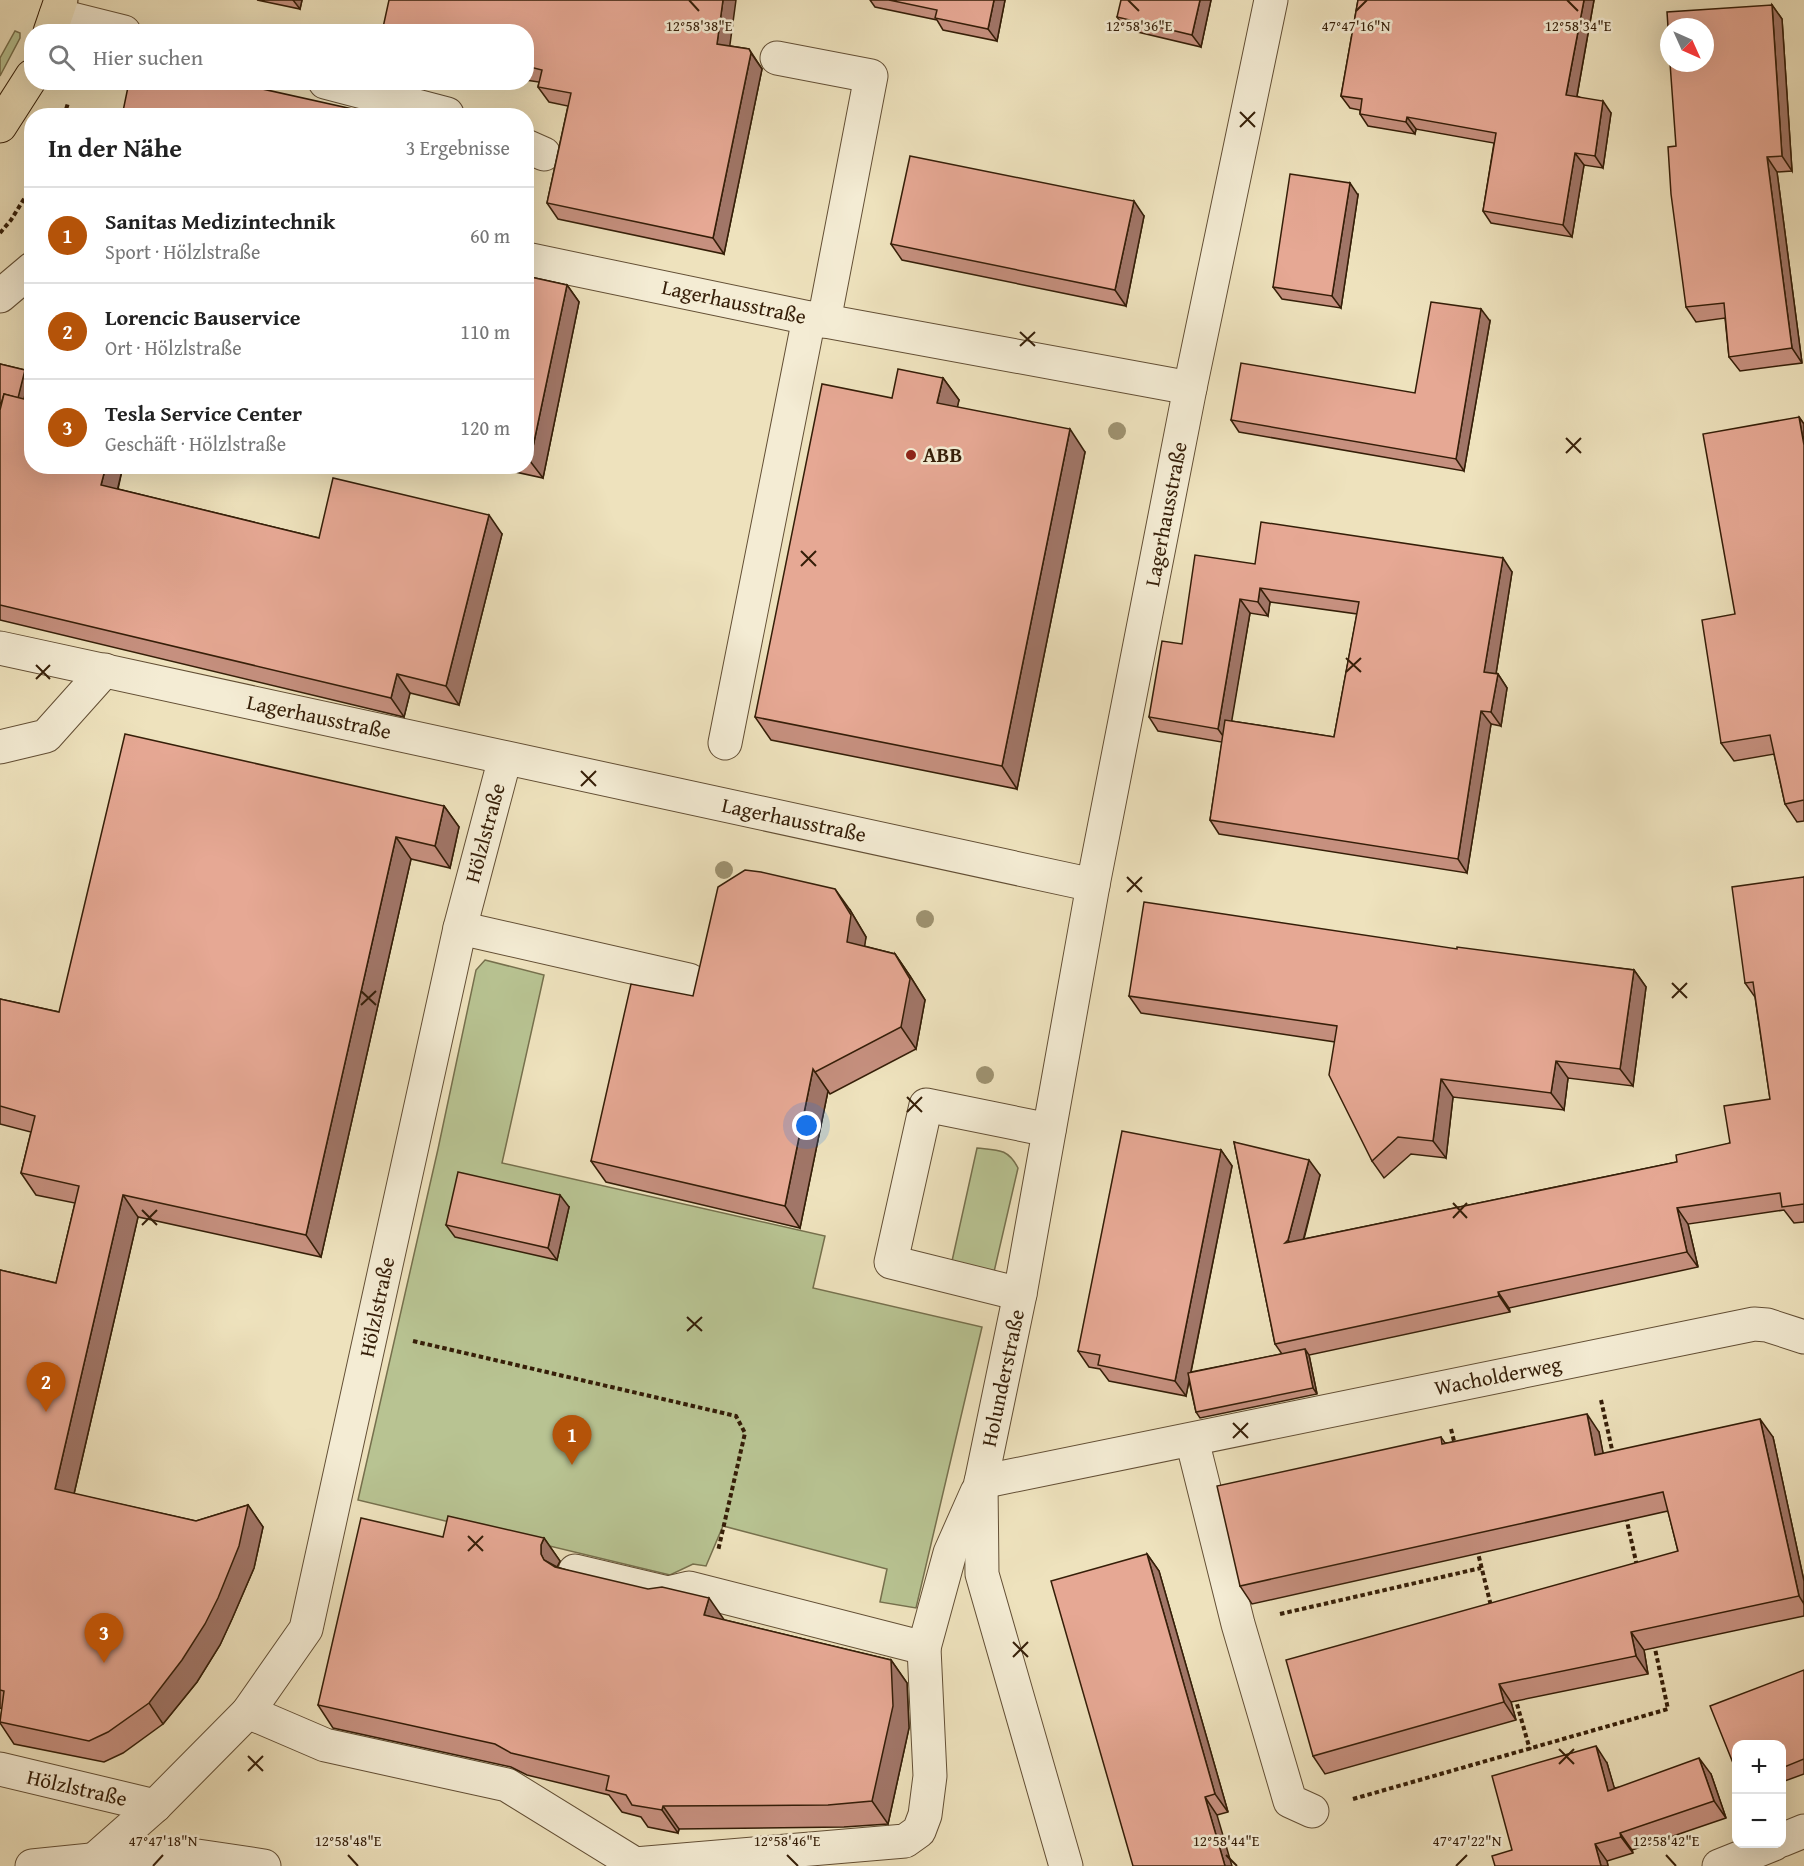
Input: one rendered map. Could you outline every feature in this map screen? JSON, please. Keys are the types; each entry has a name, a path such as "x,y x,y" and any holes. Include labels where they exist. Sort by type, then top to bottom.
{"main road":[{"path":"0,126 24,88"}],"street":[{"name":"Lagerhausstraße","path":"0,648 1093,885 1190,388 1270,0"},
{"path":"56,16 90,24"},
{"path":"725,743 871,76 777,58"},
{"path":"355,90 423,108"},
{"name":"Lagerhausstraße","path":"534,261 816,319 1190,388"},
{"path":"0,296 24,276"},
{"path":"0,747 46,736 105,670"},
{"name":"Hölzlstraße","path":"89,1863 155,1806 248,1712 306,1629 460,928 505,758"},
{"name":"Holunderstraße","path":"1066,1866 982,1574 981,1482 1020,1294 1093,885"},
{"path":"460,928 688,980"},
{"path":"1020,1294 891,1262 926,1105 1049,1130"},
{"name":"Wacholderweg","path":"981,1482 1754,1324 1767,1325 1804,1337"},
{"path":"1192,1440 1238,1624 1290,1801 1312,1811"},
{"path":"248,1712 325,1745 507,1785 635,1864 905,1840 919,1831 925,1815 930,1776 924,1648 950,1553 981,1482"},
{"path":"575,1571 668,1593 689,1588 924,1648"},
{"name":"Hölzlstraße","path":"0,1769 155,1806"},
{"path":"1786,1838 1804,1831"},
{"path":"1719,1866 1764,1848"},
{"path":"32,1866 161,1859 184,1854 264,1866"}],"path":[{"path":"0,233 24,199"},
{"path":"408,1340 736,1416 745,1433 708,1593"},
{"path":"1592,1357 1614,1459"},
{"path":"1442,1387 1457,1455"},
{"path":"1626,1516 1638,1573"},
{"path":"1476,1545 1493,1613"},
{"path":"1238,1624 1481,1568"},
{"path":"1312,1811 1668,1709 1653,1641"},
{"path":"1514,1693 1530,1750"}],"green space":[{"path":"15,31 20,33 20,38 0,76 0,58"},
{"path":"485,960 544,975 502,1163 825,1236 813,1288 982,1327 916,1608 880,1602 887,1569 723,1526 706,1566 693,1564 670,1575 358,1500 438,1149 476,970"},
{"path":"977,1148 1006,1153 1018,1168 994,1272 952,1261"}],"building":[{"path":"389,0 723,0 717,44 749,49 751,53 713,238 547,203 571,93 538,87 542,70 534,68 534,24 384,24"},
{"path":"889,0 994,0 988,29 935,18 937,10"},
{"path":"1121,0 1200,0 1192,35 1117,17"},
{"path":"1358,0 1584,0 1566,95 1603,101 1595,156 1575,153 1563,225 1483,211 1496,133 1407,117 1406,122 1360,114 1362,99 1341,96"},
{"path":"1772,5 1782,156 1767,157 1792,348 1729,357 1724,303 1686,307 1671,194 1668,147 1676,146 1671,72 1714,72 1714,18 1667,18 1667,12"},
{"path":"127,90 267,90 348,108 124,108"},
{"path":"910,156 1134,201 1115,290 891,244"},
{"path":"1290,174 1350,183 1332,296 1273,287"},
{"path":"534,278 567,285 534,442"},
{"path":"1431,302 1481,309 1456,459 1231,420 1241,363 1415,393"},
{"path":"0,364 24,370 18,398 4,394 0,403"},
{"path":"898,369 943,378 937,403 1070,429 1002,766 755,717 822,384 892,398"},
{"path":"4,394 24,399 24,474 104,474 101,485 319,538 333,478 489,515 446,686 397,674 391,698 0,605 0,410"},
{"path":"1799,417 1804,445 1804,800 1785,804 1770,735 1721,743 1702,620 1735,614 1703,434"},
{"path":"1261,522 1503,558 1484,672 1498,674 1491,712 1481,711 1458,859 1210,820 1225,720 1334,737 1359,602 1260,588 1258,602 1240,599 1218,729 1149,717 1162,641 1182,644 1195,555 1255,564"},
{"path":"125,734 444,806 435,846 396,837 306,1235 123,1195 55,1489 196,1521 248,1505 239,1546 218,1598 205,1624 182,1660 149,1703 108,1732 89,1741 0,1722 4,1691 0,1690 0,1270 56,1283 79,1186 21,1173 35,1116 0,1106 0,999 59,1012"},
{"path":"745,870 835,889 851,915 847,942 895,954 910,979 901,1027 815,1072 813,1069 785,1206 591,1161 631,984 693,996 718,887"},
{"path":"1804,877 1804,1204 1782,1207 1780,1193 1677,1208 1687,1252 1498,1292 1499,1296 1275,1344 1234,1142 1309,1160 1288,1240 1285,1243 1677,1162 1676,1155 1730,1143 1724,1106 1770,1099 1753,982 1745,983 1732,887"},
{"path":"1144,902 1457,949 1457,947 1634,970 1620,1069 1556,1061 1551,1093 1441,1079 1433,1141 1398,1137 1372,1161 1329,1075 1337,1026 1129,996"},
{"path":"1122,1131 1221,1150 1175,1381 1098,1365 1100,1355 1078,1351"},
{"path":"458,1172 560,1195 548,1248 446,1225"},
{"path":"1305,1349 1313,1388 1196,1412 1188,1373"},
{"path":"1587,1414 1595,1455 1760,1419 1799,1596 1631,1632 1636,1656 1499,1684 1504,1702 1313,1756 1286,1660 1678,1551 1663,1492 1240,1586 1217,1486 1441,1437 1442,1444"},
{"path":"448,1516 544,1538 541,1554 544,1560 555,1567 648,1589 662,1587 709,1598 704,1615 891,1660 893,1706 872,1801 828,1805 663,1806 662,1810 632,1805 626,1795 606,1790 609,1776 511,1753 495,1744 318,1705 361,1518 443,1537"},
{"path":"1147,1554 1215,1794 1205,1797 1225,1866 1133,1866 1051,1581"},
{"path":"1804,1670 1804,1759 1786,1766 1786,1740 1732,1740 1732,1761 1710,1706"},
{"path":"1596,1746 1608,1791 1699,1758 1714,1801 1620,1833 1621,1837 1595,1844 1601,1866 1495,1866 1492,1856 1512,1850 1492,1776"}],"place":[{"name":"ABB","path":"911,455"},
{"name":"Lorencic Bauservice","path":"46,1412"},
{"name":"Sanitas Medizintechnik","path":"572,1465"},
{"name":"Tesla Service Center","path":"104,1663"}]}
